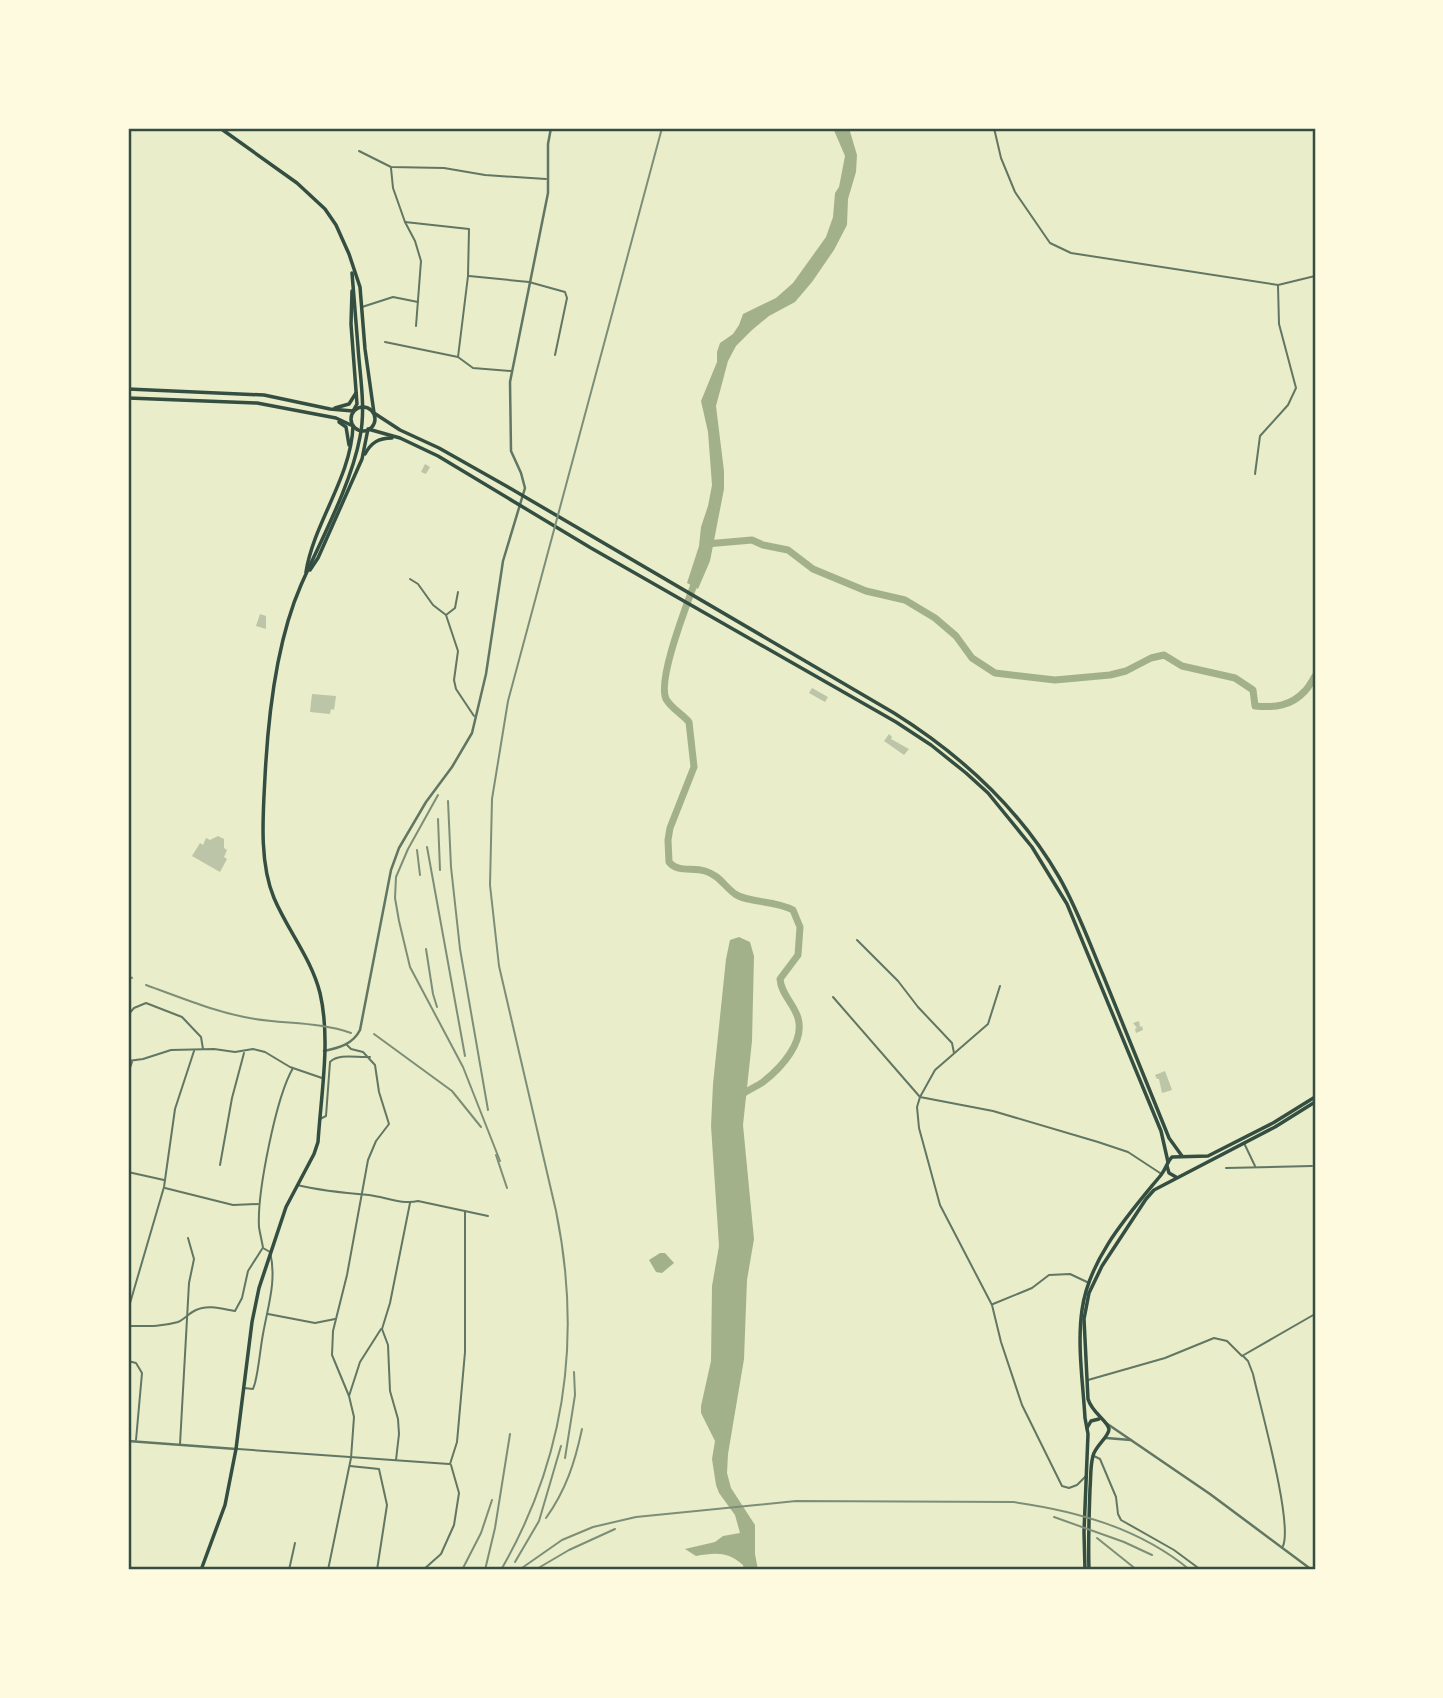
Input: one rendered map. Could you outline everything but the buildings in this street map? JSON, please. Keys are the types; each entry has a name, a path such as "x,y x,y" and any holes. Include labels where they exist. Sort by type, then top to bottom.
{"main road":[{"path":"220,128 297,183 325,209 343,240 360,287 374,413 374,423 368,429 362,459"},
{"path":"201,1570 226,1505 254,1307 270,1252 296,1185 317,1147 323,1078 323,1014 317,981 273,895 266,869 265,777 272,703 285,640 304,579 355,457 361,426 361,384 352,267"},
{"path":"304,579 309,553 352,440 351,419 357,404 351,324 352,267"},
{"path":"128,389 236,393 287,399 330,409 353,411 365,408 400,430 508,486 595,540 918,728 970,768 1014,814 1049,860 1069,897 1170,1138 1189,1164 1188,1172"},
{"path":"330,409 349,404 356,391"},
{"path":"128,398 257,403 286,407 400,438 438,456 591,548 873,708 931,745 966,773 1006,813 1032,847 1067,904 1165,1140 1171,1175 1178,1177"},
{"path":"286,407 287,399"},
{"path":"328,417 343,423 349,434 344,466"},
{"path":"304,579 318,558 371,444 388,438 400,438"},
{"path":"1087,1570 1087,1431 1080,1320 1094,1269 1122,1224 1162,1174 1172,1157 1208,1156 1315,1099"},
{"path":"1087,1570 1093,1456 1109,1430 1089,1404 1084,1320 1095,1277 1150,1195 1178,1177 1275,1127 1315,1099"},
{"path":"1087,1431 1092,1420 1101,1419"},
{"path":"1087,1431 1093,1440 1103,1439"}],"street":[{"path":"324,1051 346,1045 360,1030 391,870 399,848 472,733 486,674 503,561 524,488 521,473 511,451 511,371 548,193 548,144 551,128"},
{"path":"994,128 1001,158 1015,192 1050,243 1071,253 1278,285 1315,276"},
{"path":"359,151 391,167 444,168 485,176 548,179"},
{"path":"391,167 393,188 421,261 416,326"},
{"path":"405,222 469,229 468,276 458,357"},
{"path":"468,276 529,282 565,292 567,298 555,355"},
{"path":"1255,474 1260,436 1288,405 1296,388 1279,324 1278,285"},
{"path":"361,307 393,298 419,302"},
{"path":"385,342 458,357 473,368 511,371"},
{"path":"410,579 418,583 433,605 446,615 458,651 454,680 456,689 474,716"},
{"path":"446,615 455,608 458,592"},
{"path":"857,940 898,981 952,1043 954,1054"},
{"path":"1000,986 988,1024 935,1070 917,1107 919,1128 940,1205 992,1305 1021,1405 1062,1486 1066,1488 1077,1485 1087,1476"},
{"path":"833,997 920,1097 993,1111 1098,1142 1128,1152 1162,1174"},
{"path":"128,1015 134,1007 146,1003 182,1017 201,1037 204,1050"},
{"path":"328,1570 351,1458 354,1417 349,1396 332,1355 336,1319 347,1275 368,1160 376,1141 389,1124 379,1093 375,1065 370,1057 346,1045"},
{"path":"128,1074 130,1061 171,1050 245,1052 253,1049 265,1052 293,1068 323,1078"},
{"path":"128,1310 164,1187 175,1109 194,1051"},
{"path":"220,1165 232,1098 245,1052"},
{"path":"319,1120 326,1116 330,1062 333,1058 370,1057"},
{"path":"128,1326 170,1324 182,1321 197,1310 212,1307 235,1311 242,1298 248,1271 263,1248 259,1227 260,1204 274,1126 293,1068"},
{"path":"128,1111 128,1121"},
{"path":"1243,1142 1255,1166"},
{"path":"1226,1168 1312,1166"},
{"path":"128,1172 165,1180"},
{"path":"296,1185 410,1203 418,1201 488,1216"},
{"path":"164,1187 233,1205 260,1204"},
{"path":"349,1396 359,1362 382,1329 390,1303 410,1203"},
{"path":"422,1570 441,1554 454,1525 458,1493 450,1464 457,1442 465,1352 465,1211"},
{"path":"180,1445 189,1283 194,1259 188,1238"},
{"path":"243,1388 253,1389 273,1281 270,1252 263,1248"},
{"path":"992,1305 1032,1287 1049,1275 1070,1275 1088,1283"},
{"path":"268,1314 315,1323 336,1319"},
{"path":"1242,1356 1315,1314"},
{"path":"382,1329 388,1345 390,1391 398,1419 396,1460"},
{"path":"1087,1380 1165,1358 1214,1338 1227,1341 1248,1361 1253,1374 1281,1496 1286,1532 1282,1548"},
{"path":"128,1361 136,1363 142,1373 136,1441"},
{"path":"1106,1423 1312,1570"},
{"path":"1103,1439 1116,1437 1134,1441"},
{"path":"128,1441 450,1464"},
{"path":"1093,1456 1100,1459 1116,1497 1121,1520 1174,1550 1201,1570"},
{"path":"349,1466 379,1469 387,1505 377,1570"},
{"path":"289,1570 295,1543"}],"shaded area":[{"path":"833,128 849,128 857,155 856,172 848,199 847,225 834,250 795,302 769,316 752,330 736,346 728,361 716,406 724,489 710,561 698,589 687,583 699,546 712,485 708,432 701,401 717,362 720,343 733,334 743,314 776,298 793,283 826,237 833,217 835,193 839,187 845,156"},
{"path":"739,937 750,942 754,956 752,1041 743,1125 754,1239 747,1280 744,1359 727,1473 731,1488 755,1525 758,1570 744,1570 737,1560 726,1555 696,1556 685,1549 740,1533 735,1515 716,1485 712,1459 715,1441 701,1413 711,1361 712,1286 719,1246 711,1126 713,1084 726,959 730,940"},
{"path":"665,1253 674,1263 662,1273 656,1272 649,1260"}],"waterway":[{"path":"706,544 752,540 788,550 813,569 866,591 905,600 935,618 956,636 972,658 995,673 1055,680 1110,675 1164,655 1182,666 1235,678 1253,690 1255,706 1262,707 1282,705 1294,700 1315,676"},
{"path":"696,579 669,658 664,689 668,702 689,722 694,767 670,828 669,862 677,867 710,873 740,897 793,910 800,927 798,955 780,979 798,1018 795,1045 790,1054 763,1082 740,1096"}],"railway":[{"path":"501,1570 541,1484 554,1440 563,1396 568,1305 556,1211 499,966 490,885 492,799 508,701 662,128"},
{"path":"438,795 396,877 395,898 410,967 463,1067 500,1161"},
{"path":"448,801 451,867 460,949 488,1110"},
{"path":"438,819 440,870"},
{"path":"427,847 465,1056"},
{"path":"417,850 420,875"},
{"path":"426,949 437,1007"},
{"path":"128,976 132,978"},
{"path":"146,985 227,1013 267,1021 316,1025 351,1033"},
{"path":"374,1034 452,1091 481,1127"},
{"path":"496,1155 507,1188"},
{"path":"565,1458 575,1395 574,1372"},
{"path":"546,1518 569,1475 582,1429"},
{"path":"485,1570 495,1528 510,1434"},
{"path":"515,1562 539,1521 561,1446"},
{"path":"462,1570 481,1533 492,1500"},
{"path":"519,1570 562,1540 593,1527 636,1517 796,1501 1013,1502 1037,1506 1084,1516 1128,1532 1170,1555 1190,1570"},
{"path":"1054,1517 1152,1555"},
{"path":"535,1570 569,1550 615,1529"},
{"path":"1097,1538 1137,1570"}]}
